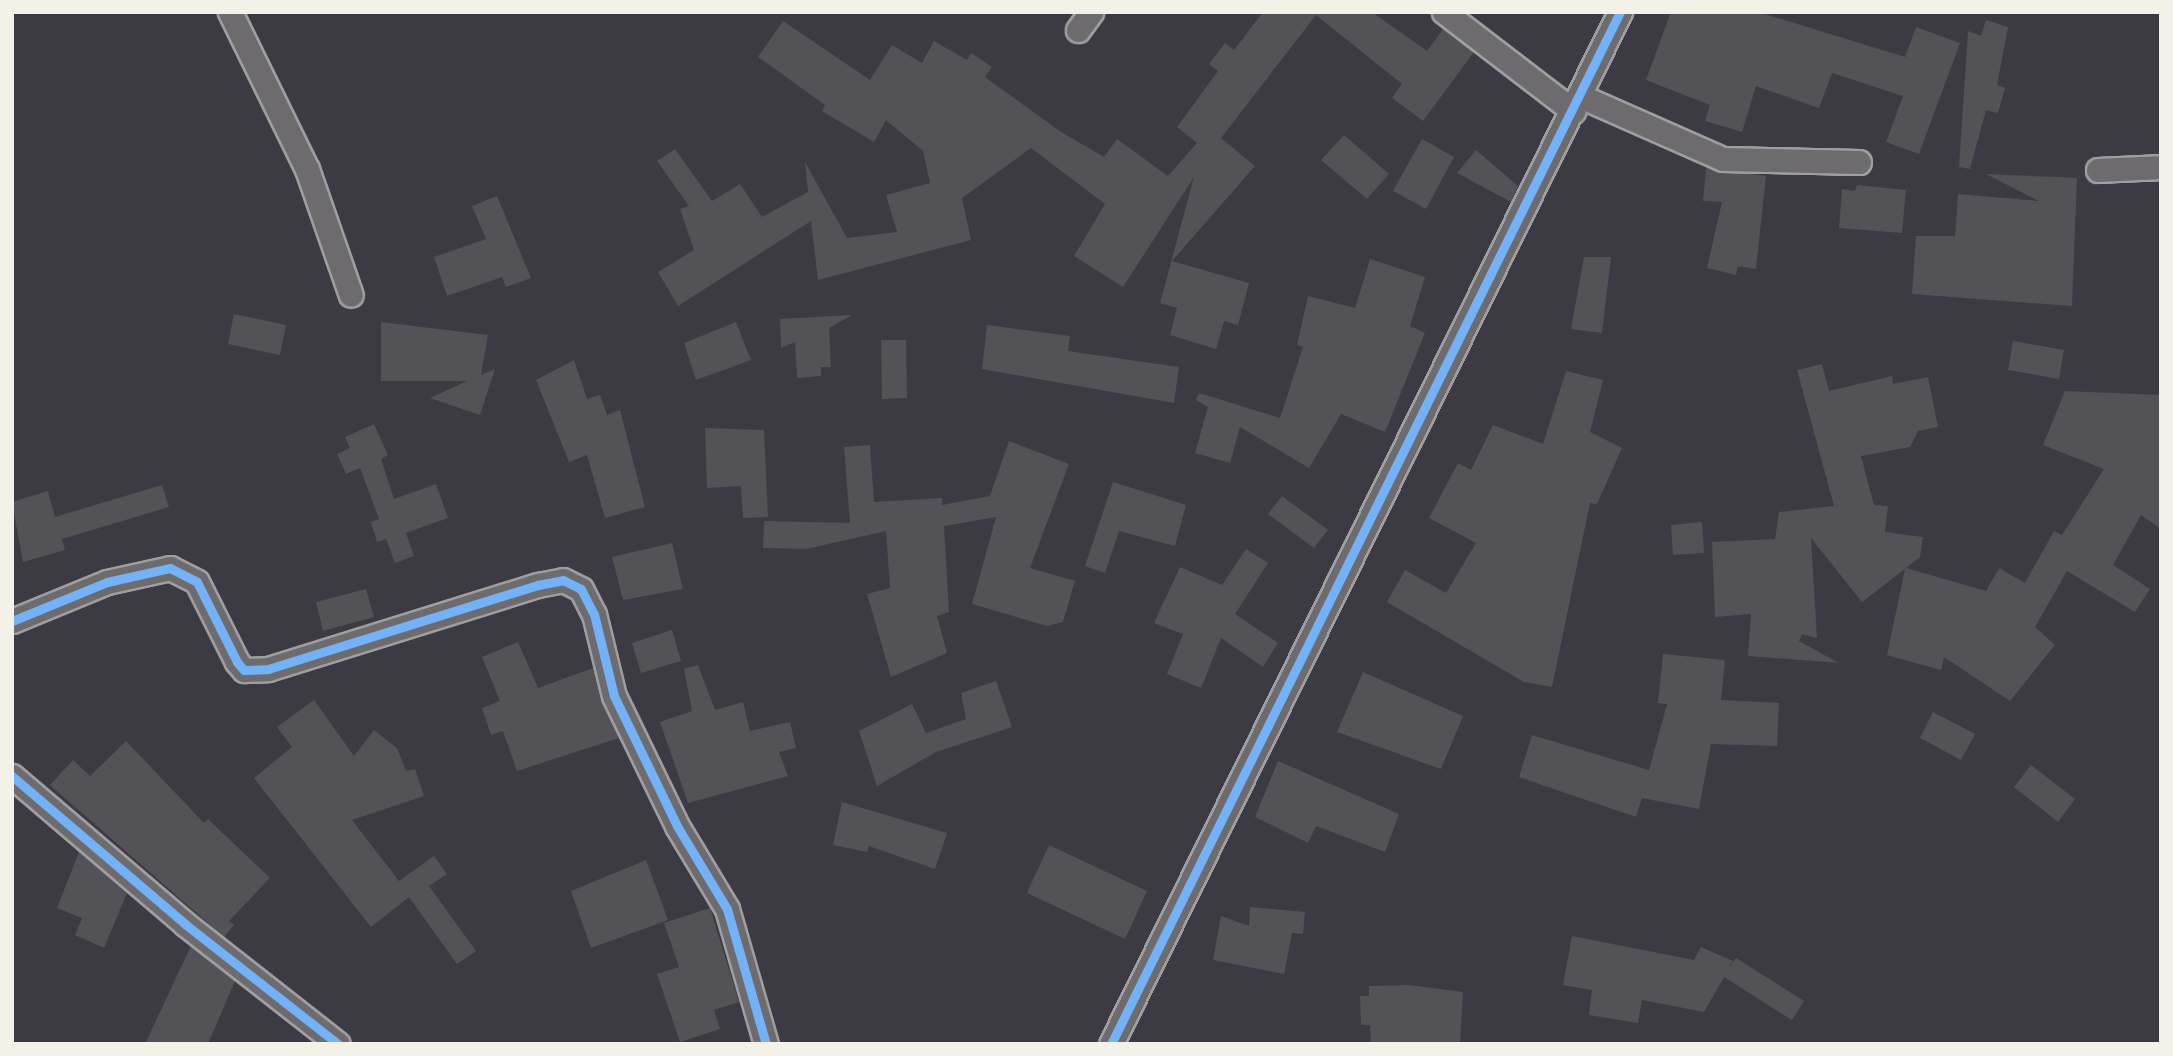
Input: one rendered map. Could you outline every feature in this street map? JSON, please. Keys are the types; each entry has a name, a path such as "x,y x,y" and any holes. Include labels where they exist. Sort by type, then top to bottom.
{"street":[{"path":"230,12 307,169 351,295"},
{"path":"1444,12 1577,103 1723,159 1859,162"},
{"path":"1111,1044 1620,12"},
{"path":"2098,170 2161,167"},
{"path":"12,621 107,582 170,568 197,582 237,662 244,670 268,669 538,585 563,580 581,589 594,614 614,696 677,826 727,909 766,1044"},
{"path":"12,776 185,924 338,1044"}],"building":[{"path":"1263,12 1372,12 1427,51 1443,29 1474,52 1423,121 1392,98 1402,84 1316,15 1221,138 1255,166 1172,261 1249,283 1238,325 1224,321 1216,349 1170,335 1177,308 1160,303 1194,177 1123,287 1074,256 1105,204 1031,148 962,198 971,240 818,280 811,221 678,306 658,272 694,250 680,209 689,206 657,161 675,149 712,201 740,184 762,217 808,192 805,162 847,238 897,232 886,195 930,183 923,151 886,120 874,142 822,111 825,105 758,57 783,21 870,80 892,45 922,63 934,41 967,60 971,53 992,67 985,77 1061,132 1104,157 1117,139 1168,176 1197,143 1177,127 1218,71 1209,64 1225,43 1234,50"},
{"path":"1671,12 1758,12 1905,57 1916,27 1960,43 1919,154 1886,142 1903,96 1832,73 1819,108 1756,86 1742,132 1705,121 1710,105 1646,80"},
{"path":"1986,20 2008,27 1997,85 2005,88 1998,113 1986,110 1970,169 1959,167 1968,31 1981,36"},
{"path":"1344,135 1389,174 1367,199 1321,160"},
{"path":"1422,139 1454,157 1426,209 1393,191"},
{"path":"1476,150 1518,186 1511,202 1457,173"},
{"path":"1706,168 1766,176 1756,269 1738,266 1736,275 1707,268 1722,202 1703,201"},
{"path":"1986,174 2077,178 2072,306 1912,294 1916,236 1955,236 1958,194 2039,201"},
{"path":"1857,185 1906,190 1902,233 1839,228 1842,189 1855,191"},
{"path":"497,196 531,278 506,287 502,277 447,296 434,257 486,239 472,206"},
{"path":"1584,257 1611,257 1602,333 1571,329"},
{"path":"1370,259 1425,277 1410,326 1425,333 1385,432 1341,414 1309,468 1240,427 1230,463 1195,453 1208,407 1196,400 1199,393 1280,418 1303,347 1297,345 1308,296 1355,308"},
{"path":"234,314 286,325 280,355 228,344"},
{"path":"852,315 829,328 831,367 821,367 821,376 797,378 795,342 781,348 780,319"},
{"path":"381,322 488,335 481,375 495,369 480,415 430,398 467,381 381,381"},
{"path":"736,322 751,360 696,380 684,343"},
{"path":"987,325 1070,336 1068,351 1179,367 1174,403 982,369"},
{"path":"881,340 906,340 907,398 882,399"},
{"path":"2013,341 2064,350 2059,379 2008,370"},
{"path":"574,360 587,399 600,395 607,415 620,410 645,507 605,518 587,455 569,462 536,380"},
{"path":"1822,364 1829,391 1892,376 1893,384 1928,377 1938,427 1918,431 1910,447 1861,456 1874,505 1888,506 1885,532 1923,537 1920,557 1906,568 1986,591 1999,568 2025,583 2054,531 2062,535 2104,469 2043,445 2065,391 2161,395 2161,529 2141,515 2113,565 2150,589 2135,612 2067,571 2035,627 2055,645 2010,701 1944,657 1941,670 1887,655 1905,569 1862,602 1811,538 1817,638 1802,634 1799,641 1839,663 1748,656 1751,614 1715,617 1712,542 1775,539 1779,512 1834,506 1797,370"},
{"path":"1566,371 1603,380 1590,432 1622,448 1597,504 1590,503 1552,687 1524,682 1387,602 1405,570 1446,593 1476,543 1429,518 1458,463 1471,470 1493,425 1543,444"},
{"path":"374,424 388,455 381,459 394,499 436,484 448,518 406,533 414,556 395,563 386,539 377,542 371,522 379,519 360,468 346,474 337,454 350,448 345,437"},
{"path":"705,428 764,430 768,517 743,518 741,486 707,488"},
{"path":"1009,441 1069,464 1030,568 1075,581 1063,622 1047,626 972,604 996,517 944,526 949,612 937,616 947,653 891,677 867,594 890,588 886,531 806,549 763,548 764,521 850,523 844,447 870,445 874,502 942,498 942,505 990,496"},
{"path":"1113,482 1186,505 1175,546 1119,531 1105,573 1085,566"},
{"path":"162,485 169,507 62,539 65,550 23,562 12,502 48,491 55,517"},
{"path":"1282,496 1328,530 1314,548 1268,514"},
{"path":"1702,522 1704,553 1673,555 1671,525"},
{"path":"672,543 683,589 623,600 612,557"},
{"path":"1246,549 1268,563 1235,614 1278,643 1263,667 1221,638 1201,688 1167,674 1183,634 1154,623 1180,567 1222,585"},
{"path":"366,589 374,617 323,631 316,602"},
{"path":"672,630 681,661 641,673 632,643"},
{"path":"518,642 538,688 593,668 619,738 517,771 503,731 491,735 482,708 500,701 482,657"},
{"path":"1663,654 1725,660 1721,700 1779,703 1777,746 1711,744 1699,809 1642,798 1636,817 1519,777 1532,735 1649,770 1667,704 1658,703"},
{"path":"698,665 715,710 743,702 750,731 790,722 796,748 779,752 788,776 688,803 660,722 692,711 684,669"},
{"path":"1363,672 1463,716 1441,769 1337,732"},
{"path":"996,681 1012,727 936,752 877,786 859,731 912,704 926,733 966,719 961,693"},
{"path":"314,700 354,756 374,730 397,748 406,771 415,769 424,796 352,820 399,881 434,856 447,874 429,886 476,951 457,964 409,897 371,927 254,778 292,747 277,727"},
{"path":"1933,712 1975,734 1961,760 1920,738"},
{"path":"126,741 204,823 208,819 270,878 229,921 234,925 224,937 50,785 73,760 90,776"},
{"path":"1278,761 1399,814 1385,852 1316,826 1308,843 1255,817"},
{"path":"2031,765 2075,799 2058,822 2014,787"},
{"path":"842,802 947,833 935,869 869,846 867,852 833,845"},
{"path":"1049,845 1147,891 1125,939 1027,893"},
{"path":"79,852 127,893 104,948 75,935 82,918 57,908"},
{"path":"646,860 668,920 591,948 571,891"},
{"path":"1250,907 1305,912 1303,934 1292,933 1284,974 1213,960 1221,916 1249,926"},
{"path":"710,908 739,1002 714,1010 720,1029 680,1042 657,974 679,967 664,923"},
{"path":"1572,936 1694,960 1701,947 1733,961 1728,970 1736,958 1804,1001 1792,1020 1724,977 1704,1012 1642,1000 1638,1023 1589,1015 1592,990 1563,985"},
{"path":"191,946 235,981 208,1044 145,1044"},
{"path":"1409,985 1463,992 1460,1044 1371,1044 1370,1025 1361,1025 1360,996 1369,996 1369,986"}],"cycle path":[{"path":"1111,1044 1620,12"},
{"path":"12,621 107,582 170,568 197,582 237,662 244,670 268,669 538,585 563,580 581,589 594,614 614,696 677,826 727,909 766,1044"},
{"path":"12,776 185,924 338,1044"}]}
